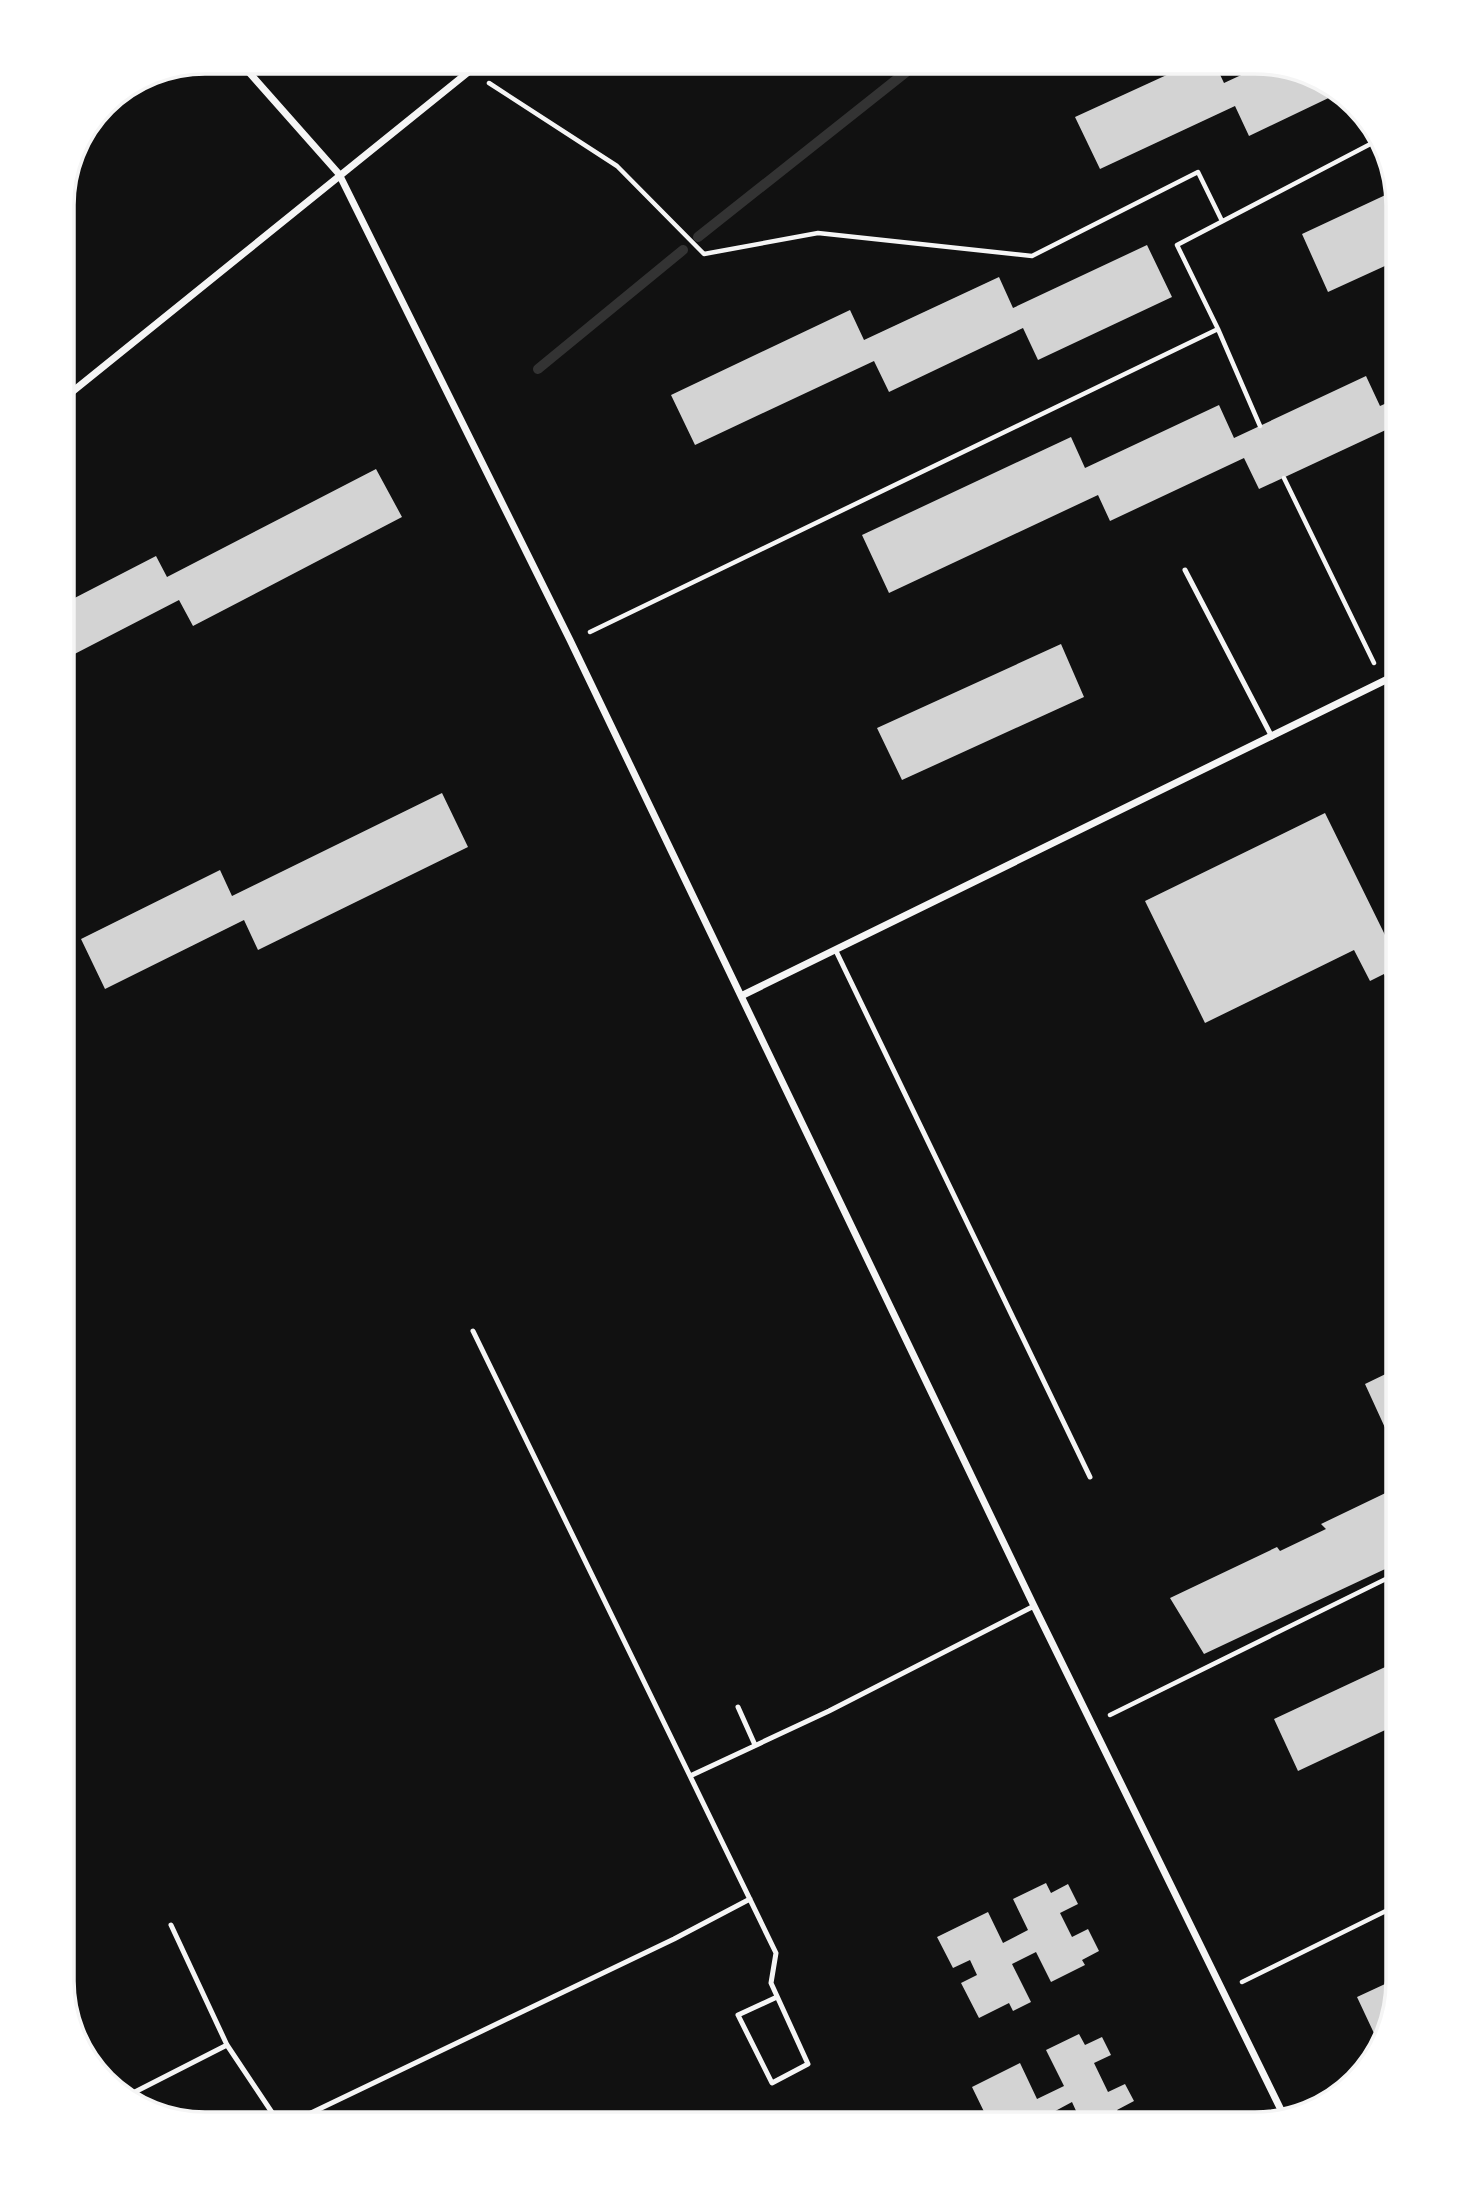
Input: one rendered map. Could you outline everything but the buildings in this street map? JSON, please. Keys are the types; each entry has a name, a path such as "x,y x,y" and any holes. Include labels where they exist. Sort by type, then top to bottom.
{"street":[{"path":"251,74 339,174 570,640 1034,1606 1280,2108"},
{"path":"74,389 466,74"},
{"path":"741,996 1386,680"}],"lane":[{"path":"1185,570 1272,737"},
{"path":"836,951 1090,1477"},
{"path":"473,1331 776,1953 771,1983 808,2064 772,2083 738,2015 777,1997"},
{"path":"690,1776 829,1711 1034,1606"},
{"path":"738,1707 755,1745"},
{"path":"315,2111 674,1939 750,1899"},
{"path":"171,1925 227,2045 271,2111"},
{"path":"136,2092 227,2045"}],"path":[{"path":"475,74 617,166 704,254 818,233 1032,256 1198,172 1223,221"},
{"path":"1260,426 1218,328 1177,245 1371,144"},
{"path":"570,640 1218,328"},
{"path":"1284,478 1383,681"},
{"path":"1092,1724 1386,1579"},
{"path":"1224,1991 1386,1911"}],"waterway":[{"path":"698,237 904,74"},
{"path":"538,369 683,250"}]}
